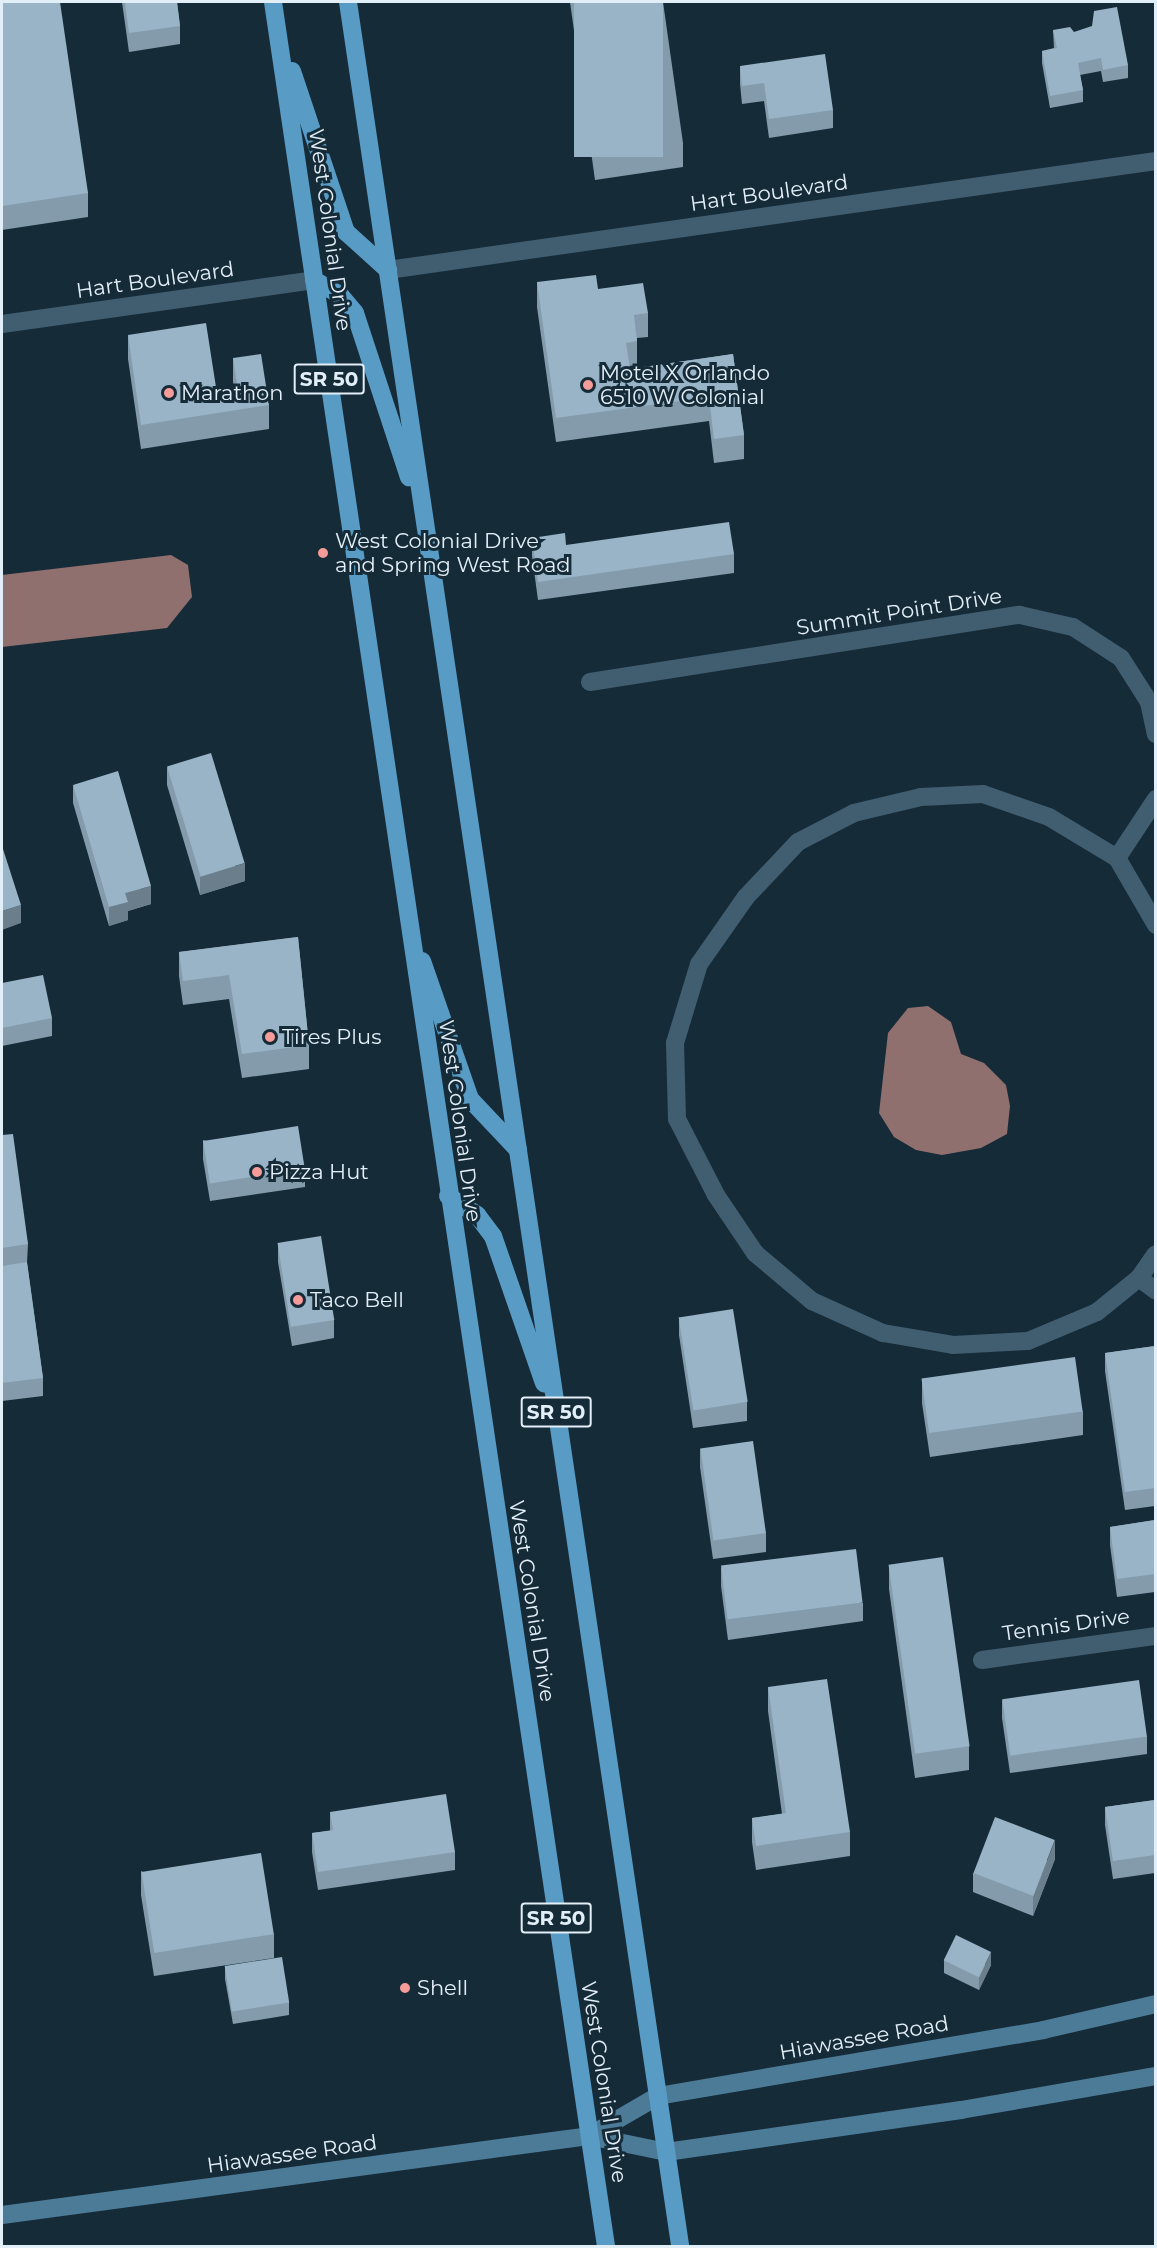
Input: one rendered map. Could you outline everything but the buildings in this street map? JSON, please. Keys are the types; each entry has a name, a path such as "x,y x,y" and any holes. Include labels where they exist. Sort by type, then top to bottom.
{"highway":[{"name":"West Colonial Drive","path":"273,2 448,1196 606,2247"},
{"name":"SR 50","path":"348,2 680,2247"},
{"path":"276,21 346,232 388,270"},
{"path":"315,280 340,295 355,313 426,530"},
{"path":"408,920 470,1099 519,1150"},
{"path":"448,1196 477,1215 493,1236 558,1424"}],"main road":[{"name":"Hiawassee Road","path":"589,2136 658,2096 1043,2030 1155,2004"},
{"name":"Hiawassee Road","path":"2,2215 589,2136 666,2152 961,2110 1155,2076"}],"street":[{"name":"Hart Boulevard","path":"388,270 1155,161"},
{"name":"Hart Boulevard","path":"2,324 315,280"},
{"name":"Summit Point Drive","path":"590,682 1020,615 1072,627 1121,658 1149,702 1155,734"},
{"path":"1155,925 1117,858 1049,817 983,794 921,797 854,813 798,842 746,897 699,964 675,1043 676,1119 716,1195 755,1253 812,1301 882,1333 953,1345 1028,1341 1097,1312 1139,1278 1155,1254"},
{"path":"1117,858 1155,799"},
{"path":"1139,1278 1155,1291"},
{"name":"Tennis Drive","path":"982,1660 1155,1636"}],"shaded area":[{"path":"171,555 188,565 192,597 167,628 2,647 2,575"},
{"path":"928,1006 951,1022 961,1054 984,1063 1006,1085 1010,1106 1007,1134 981,1148 942,1155 916,1150 894,1137 879,1113 888,1033 908,1008"}],"place":[{"name":"Motel X Orlando 6510 W Colonial","path":"588,385"},
{"name":"Marathon","path":"169,393"},
{"name":"West Colonial Drive and Spring West Road","path":"323,553"},
{"name":"Tires Plus","path":"270,1037"},
{"name":"Pizza Hut","path":"257,1172"},
{"name":"Taco Bell","path":"298,1300"},
{"name":"Shell","path":"405,1988"}]}
